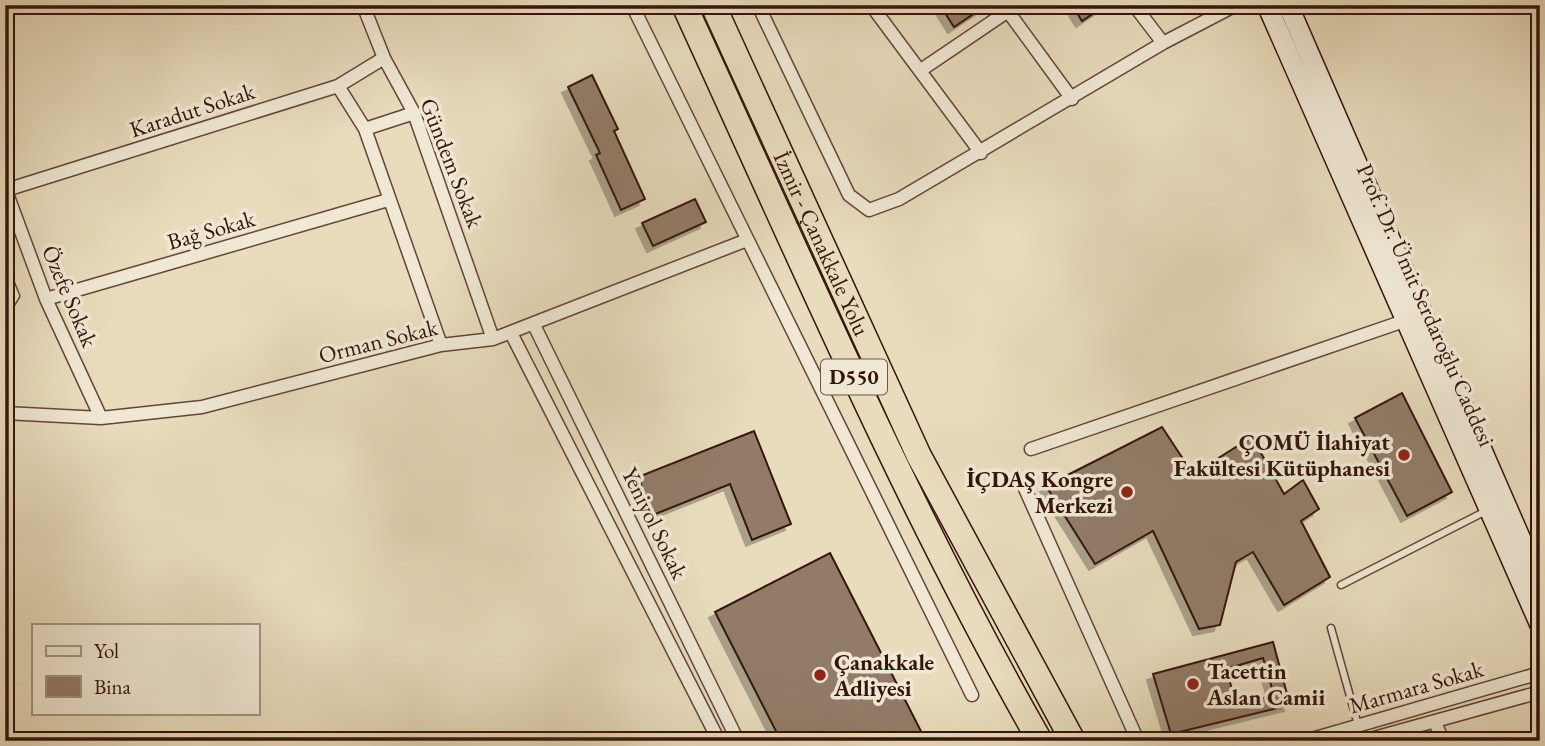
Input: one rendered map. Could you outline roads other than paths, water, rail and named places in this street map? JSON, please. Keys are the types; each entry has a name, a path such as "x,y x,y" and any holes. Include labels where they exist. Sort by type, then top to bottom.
{"highway":[{"name":"İzmir - Çanakkale Yolu","path":"684,5 910,499 992,657 1040,741"},
{"name":"İzmir - Çanakkale Yolu","path":"713,5 919,456 1073,741"}],"street":[{"name":"Gündem Sokak","path":"363,5 384,58 414,113 494,339"},
{"path":"632,5 972,695"},
{"path":"871,5 981,153"},
{"path":"1134,5 1163,43"},
{"path":"760,6 849,195 869,210 898,200 1163,43 1236,5"},
{"name":"Prof. Dr. Ümit Serdaroğlu Caddesi","path":"1267,5 1540,625"},
{"name":"Prof. Dr. Ümit Serdaroğlu Caddesi","path":"1288,5 1540,583"},
{"path":"921,70 1009,7 1072,99"},
{"name":"Karadut Sokak","path":"6,189 338,86 384,58"},
{"path":"338,86 365,129 441,345"},
{"path":"365,129 414,113"},
{"name":"Özefe Sokak","path":"6,189 46,299 101,418"},
{"name":"Bağ Sokak","path":"46,299 388,200"},
{"name":"Orman Sokak","path":"5,413 101,418 202,407 441,345 494,339 747,240"},
{"path":"1031,449 1405,321"},
{"name":"Yeniyol Sokak","path":"534,325 738,741"},
{"name":"Yeniyol Sokak","path":"511,333 719,741"},
{"path":"1022,482 1138,741"},
{"name":"Marmara Sokak","path":"1305,741 1540,673"},
{"name":"Marmara Sokak","path":"1362,741 1540,692"},
{"path":"1435,722 1443,741"},
{"path":"1358,726 1362,741"}],"lane":[{"path":"5,269 16,296 5,314"},
{"path":"1341,585 1489,509"},
{"path":"1331,628 1358,726"}],"place":[{"name":"ÇOMÜ İlahiyat Fakültesi Kütüphanesi","path":"1404,455"},
{"name":"İÇDAŞ Kongre Merkezi","path":"1127,492"},
{"name":"Çanakkale Adliyesi","path":"820,675"},
{"name":"Tacettin Aslan Camii","path":"1193,684"}]}
